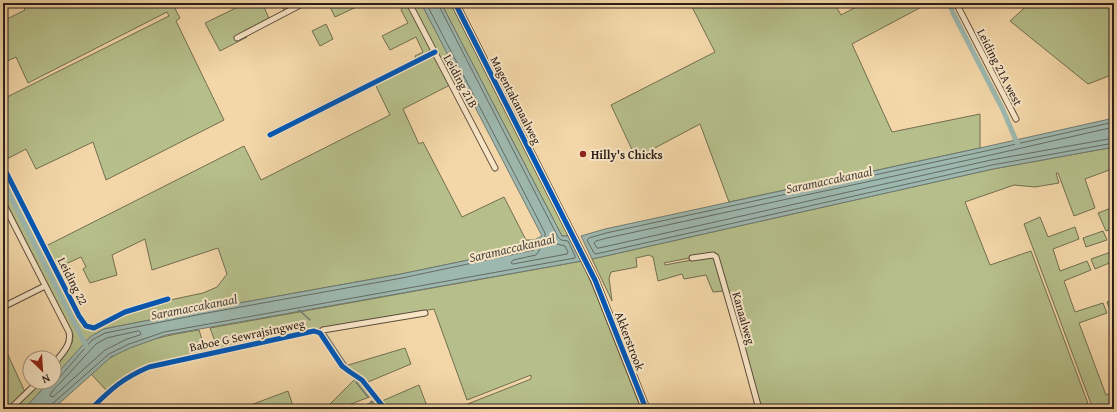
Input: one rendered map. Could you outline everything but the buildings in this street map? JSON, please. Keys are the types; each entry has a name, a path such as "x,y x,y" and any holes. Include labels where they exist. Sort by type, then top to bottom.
{"street":[{"path":"237,38 304,3"},
{"name":"Leiding 21B","path":"410,3 495,168"},
{"name":"Magentakanaalweg","path":"455,3 559,206 595,280"},
{"name":"Leiding 21A west","path":"956,3 1016,119"},
{"path":"270,135 435,52"},
{"name":"Leiding 22","path":"3,166 79,316 86,326 94,328 125,312 168,299"},
{"path":"3,203 69,332 69,344 62,353"},
{"name":"Kanaalweg","path":"692,258 713,255 716,257 759,409"},
{"name":"Akkerstrook","path":"595,280 646,409"},
{"path":"3,307 45,286"},
{"path":"320,333 323,330 425,313"},
{"name":"Baboe G Sewrajsingweg","path":"91,409 112,388 137,372 149,367 314,331 320,333 342,366 362,380 385,409"},
{"path":"10,409 30,390"}],"green space":[{"path":"22,3 172,3 180,18 176,21 224,120 106,180 93,142 36,169 26,149 3,161 3,99 169,16 167,12 28,83 16,57 3,63 3,21 25,10"},
{"path":"246,3 262,3 269,18 244,31 247,37 220,51 205,23"},
{"path":"280,3 299,3 284,10"},
{"path":"328,3 365,3 335,17"},
{"path":"411,3 421,3 462,81 454,85"},
{"path":"441,3 451,3 570,236 562,236"},
{"path":"690,3 834,3 841,15 864,3 929,3 852,44 892,132 980,114 980,148 729,202 700,124 636,158 611,105 715,52"},
{"path":"1030,3 1114,3 1114,74 1088,84 1010,21"},
{"path":"407,5 430,48 427,54 416,59 415,56 423,52 416,37 390,50 382,36 408,23 401,10"},
{"path":"326,24 333,39 320,46 312,31"},
{"path":"433,55 450,85 403,109 419,144 423,142 462,217 504,197 526,240 534,240 531,247 401,274 104,329 62,369 62,356 72,343 73,335 3,196 3,170 77,317 94,329 126,313 170,300 203,293 217,287 227,274 218,248 152,270 145,239 112,255 117,275 90,283 83,269 86,267 81,257 57,268 46,246 244,146 261,180 390,115 375,84"},
{"path":"1114,147 1114,183 1109,170 1085,179 1095,208 1074,216 1058,173 1056,173 1059,183 1035,187 1014,185 965,202 990,265 1031,251 1090,409 761,409 722,270 715,253 664,263 665,265 713,256 724,291 713,292 706,275 684,279 682,274 658,281 653,257 649,255 636,258 637,267 611,272 609,278 612,301 592,259 993,169"},
{"path":"1114,207 1114,228 1106,231 1098,213"},
{"path":"1040,217 1048,237 1075,227 1079,239 1053,249 1060,271 1087,261 1091,270 1064,281 1075,312 1103,303 1107,313 1079,323 1106,395 1114,392 1114,404 1110,405 1111,409 1093,409 1024,224"},
{"path":"1103,231 1107,240 1086,247 1083,238"},
{"path":"1111,252 1114,261 1095,269 1091,259"},
{"path":"582,261 641,409 455,409 531,379 531,375 467,400 434,309 313,330 218,349 210,328"},
{"path":"1114,300 1114,321 1107,302"},
{"path":"199,330 206,352 153,364 117,382 107,391 91,374 110,358 129,347 165,336"},
{"path":"3,344 22,385 22,390 25,392 6,409 3,409"},
{"path":"405,348 411,364 368,382 363,377 345,366"},
{"path":"356,378 361,381 372,396 338,409 314,409 319,406 322,408 330,404"},
{"path":"419,385 428,409 388,409 382,401"},
{"path":"33,390 42,390 24,409 13,409"},
{"path":"288,391 294,409 240,409"},
{"path":"376,400 383,409 362,409 361,407"}],"water":[{"path":"421,3 441,3 562,236 570,236 582,261 166,335 130,348 111,357 53,409 24,409 42,390 62,390 62,368 90,337 104,329 401,274 531,247 534,240 542,236"},
{"path":"1114,118 1114,147 993,169 592,259 581,236 605,229"}],"waterway":[{"path":"948,3 952,10"},
{"path":"953,13 1003,110 1018,145"},
{"path":"3,182 87,348"},
{"path":"299,310 310,320"},
{"path":"326,334 346,364"},
{"path":"356,382 368,397"},
{"path":"371,401 377,409"}],"cycle path":[{"path":"455,3 595,280 646,409"},
{"path":"270,135 435,52"},
{"path":"3,166 79,316 86,326 94,328 125,312 168,299"},
{"path":"91,409 118,385 132,375 149,367 314,331 320,333 342,366 362,380 385,409"}],"place":[{"name":"Hilly's Chicks","path":"583,154"}],"water label":[{"name":"Saramaccakanaal","path":"829,180"},
{"name":"Saramaccakanaal","path":"512,248"},
{"name":"Saramaccakanaal","path":"194,307"}]}
